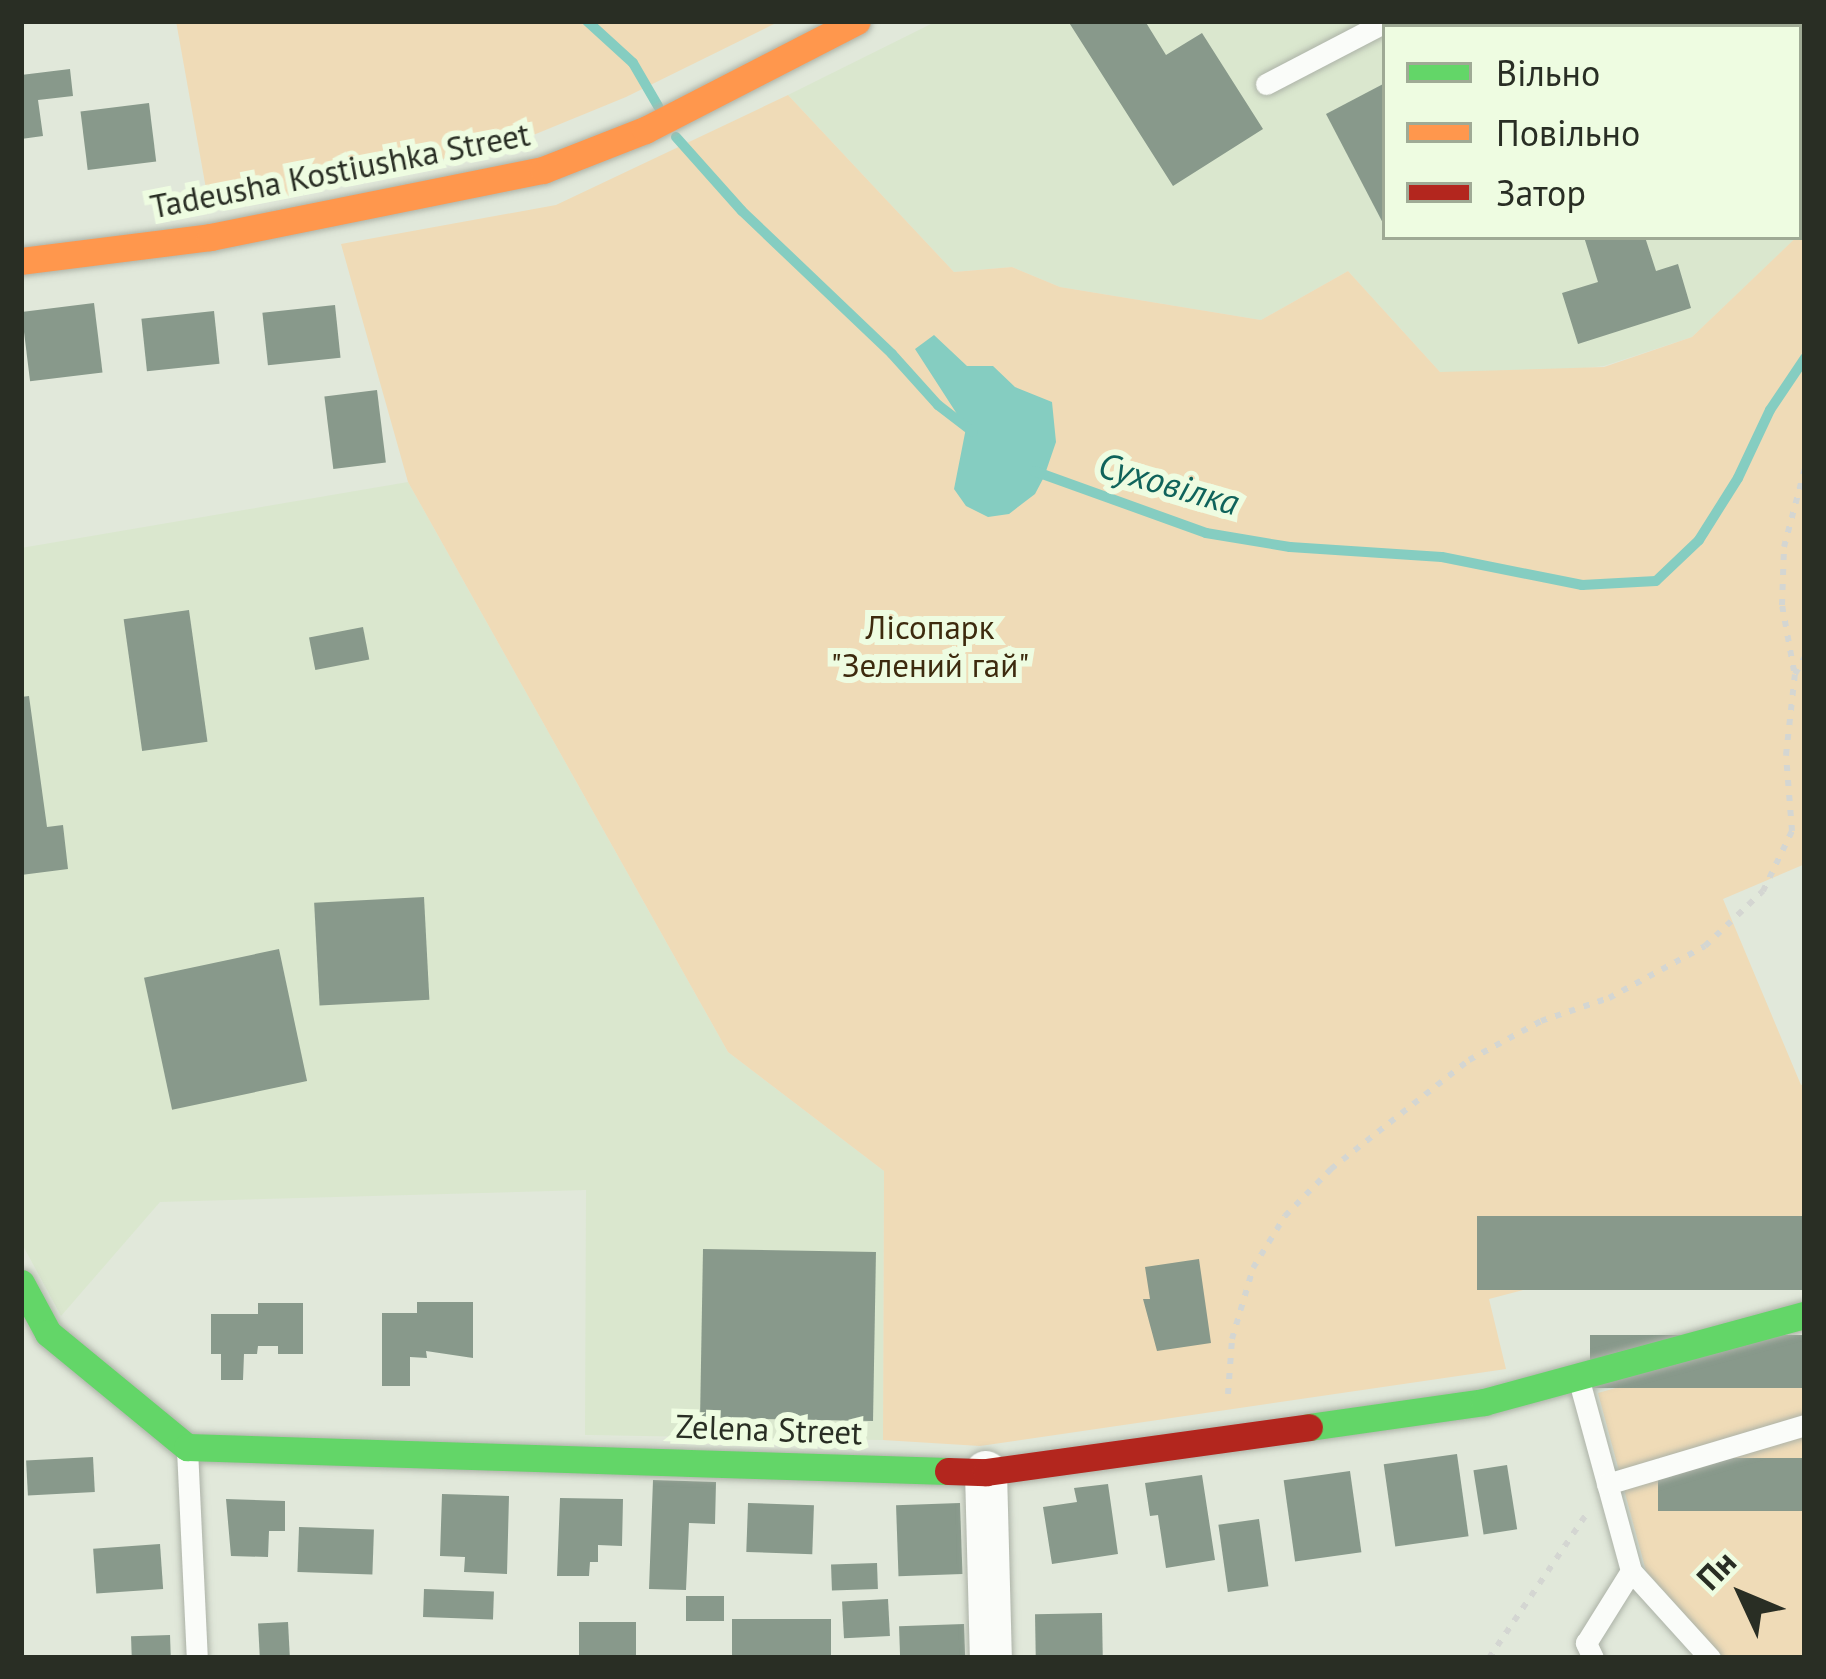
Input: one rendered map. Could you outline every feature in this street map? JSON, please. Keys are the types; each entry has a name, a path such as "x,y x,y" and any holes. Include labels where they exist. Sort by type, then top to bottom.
{"street":[{"name":"Tadeusha Kostiushka Street","path":"21,260 210,237 543,170 645,130 856,21"},
{"path":"21,1283 48,1334 187,1447"},
{"name":"Zelena Street","path":"187,1447 986,1472 1484,1402 1805,1315"},
{"path":"986,1472 991,1658"}],"lane":[{"path":"1266,84 1387,21"},
{"path":"1578,1377 1630,1571 1710,1658"},
{"path":"1607,1484 1805,1424"},
{"path":"187,1447 197,1658"},
{"path":"1593,1658 1586,1643 1630,1571"}],"path":[{"path":"1224,1439 1232,1339 1252,1268 1285,1216 1331,1169 1469,1060 1541,1021 1609,998 1706,946 1763,891 1792,831 1786,755 1795,674 1782,605 1784,547 1805,468"},
{"path":"1795,674 1805,657"},
{"path":"1489,1658 1607,1484"}],"shaded area":[{"path":"937,21 1742,21 1382,24 1382,240 1794,240 1692,337 1604,366 1548,372 1440,372 1348,271 1261,320 1060,287 1012,267 954,272 788,95"},
{"path":"408,482 728,1052 884,1171 883,1440 585,1435 586,1190 160,1202 61,1316 21,1242 21,548"}],"green space":[{"path":"176,21 780,21 626,97 526,138 328,188 210,211"},
{"name":"Лісопарк \"Зелений гай\"","path":"788,95 954,272 1012,267 1060,287 1261,320 1348,271 1440,372 1604,367 1692,337 1793,240 1802,240 1805,229 1805,864 1723,899 1801,1085 1805,1084 1805,1216 1489,1299 1506,1369 980,1446 883,1440 884,1171 728,1052 408,482 341,244 556,205"},
{"path":"1805,1335 1805,1658 1724,1658 1646,1571 1598,1393"}],"water":[{"path":"934,335 967,366 993,366 1015,387 1052,402 1056,442 1044,477 1035,494 1009,514 988,517 966,506 954,489 966,428 915,349"}],"building":[{"path":"1068,21 1145,21 1166,55 1202,33 1263,129 1173,186"},
{"path":"1503,21 1656,21 1656,24"},
{"path":"1663,21 1742,21 1742,24"},
{"path":"70,69 73,96 38,100 43,136 21,139 21,75"},
{"path":"1382,85 1382,221 1326,114"},
{"path":"149,103 156,162 88,170 81,111"},
{"path":"1585,240 1646,240 1656,271 1678,264 1691,308 1578,344 1562,293 1598,282"},
{"path":"94,303 103,372 30,381 22,312"},
{"path":"335,305 341,358 268,365 262,313"},
{"path":"214,311 220,364 147,371 141,319"},
{"path":"377,390 386,462 333,469 324,396"},
{"path":"189,610 208,742 142,751 124,619"},
{"path":"363,627 369,659 315,670 309,637"},
{"path":"29,696 47,827 63,825 68,869 21,875 21,697"},
{"path":"424,897 429,1000 320,1006 314,903"},
{"path":"279,949 307,1081 172,1110 144,978"},
{"path":"1477,1216 1805,1216 1805,1290 1477,1290"},
{"path":"703,1249 876,1252 873,1421 700,1418"},
{"path":"1199,1259 1211,1343 1157,1351 1143,1299 1150,1299 1145,1267"},
{"path":"417,1302 473,1302 473,1358 426,1351 427,1358 410,1357 410,1386 382,1386 382,1313 417,1313"},
{"path":"258,1303 303,1303 303,1354 278,1354 278,1346 258,1346 257,1354 244,1354 243,1380 221,1380 221,1354 211,1354 211,1314 258,1314"},
{"path":"1590,1335 1805,1335 1805,1388 1590,1388"},
{"path":"1457,1454 1469,1536 1395,1546 1384,1464"},
{"path":"93,1457 95,1492 28,1495 26,1461"},
{"path":"1658,1458 1805,1458 1805,1511 1658,1511"},
{"path":"1507,1465 1517,1529 1484,1535 1473,1470"},
{"path":"1350,1471 1361,1552 1295,1562 1284,1480"},
{"path":"1202,1475 1215,1560 1166,1568 1158,1515 1150,1516 1145,1483"},
{"path":"653,1480 716,1482 715,1524 689,1523 686,1590 649,1589"},
{"path":"1108,1484 1118,1554 1052,1564 1043,1507 1077,1502 1074,1488"},
{"path":"442,1494 509,1496 507,1574 464,1572 465,1557 440,1556"},
{"path":"560,1498 623,1499 622,1546 598,1545 598,1562 590,1562 589,1576 557,1576"},
{"path":"226,1499 285,1501 285,1531 269,1531 268,1557 231,1556"},
{"path":"748,1503 814,1505 812,1554 746,1552"},
{"path":"960,1503 962,1574 899,1576 896,1505"},
{"path":"1259,1519 1268,1586 1228,1592 1218,1525"},
{"path":"299,1527 374,1530 372,1575 297,1572"},
{"path":"160,1544 163,1589 96,1594 93,1549"},
{"path":"877,1563 878,1589 832,1591 831,1565"},
{"path":"424,1589 494,1591 493,1619 423,1617"},
{"path":"686,1596 724,1596 724,1621 686,1621"},
{"path":"888,1599 890,1636 844,1638 842,1601"},
{"path":"1102,1613 1103,1658 1036,1658 1035,1614"},
{"path":"732,1619 831,1619 831,1655 732,1655"},
{"path":"288,1622 290,1657 260,1658 258,1624"},
{"path":"579,1622 636,1622 636,1658 579,1658"},
{"path":"964,1624 965,1658 900,1658 899,1626"},
{"path":"170,1635 171,1658 132,1658 131,1636"}],"waterway":[{"name":"Суховілка","path":"587,21 633,63 658,106"},
{"name":"Суховілка","path":"676,137 742,211 892,354 938,405 973,432"},
{"name":"Суховілка","path":"1034,471 1206,533 1290,547 1442,557 1582,585 1656,581 1699,540 1738,478 1770,410 1805,358"}],"traffic: fast":[{"path":"21,1283 48,1333 187,1447 948,1471"},
{"path":"1309,1427 1484,1402 1805,1315"}],"traffic: slow":[{"path":"21,261 210,237 543,170 645,130 857,21"}],"traffic: jam":[{"path":"948,1471 986,1472 1309,1427"}]}
